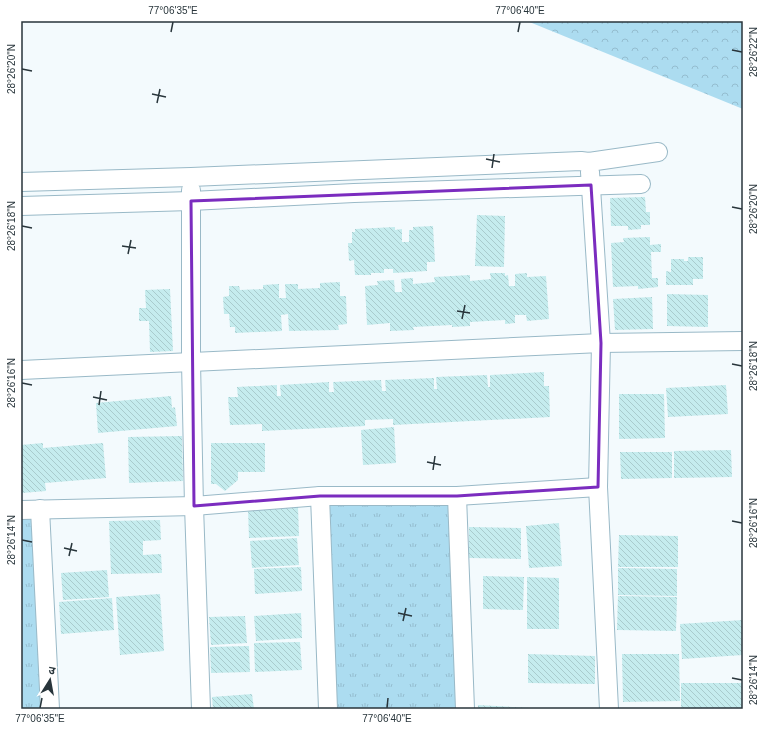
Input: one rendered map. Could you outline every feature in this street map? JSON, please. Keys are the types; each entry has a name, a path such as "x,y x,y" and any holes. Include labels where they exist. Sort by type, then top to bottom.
{"street":[{"path":"21,182 191,178 581,161 589,162 658,152"},
{"path":"589,162 601,343 598,487 609,709"},
{"path":"191,178 191,362 201,709"},
{"path":"21,206 191,201 346,193 641,184"},
{"path":"21,370 601,343 743,340"},
{"path":"21,510 194,506 320,496 458,496 598,487"},
{"path":"320,496 328,709"},
{"path":"458,496 466,709"},
{"path":"40,509 50,709"}],"highlighted area":[{"path":"591,185 601,343 598,487 457,496 320,496 194,506 191,201"}],"green space":[{"path":"527,21 743,21 743,109"},
{"path":"449,504 458,709 336,709 328,505"},
{"path":"33,518 43,709 21,709 21,519"}],"building":[{"path":"645,197 646,212 650,212 650,225 641,225 641,229 628,230 628,226 611,226 610,198"},
{"path":"477,215 505,216 504,267 475,266"},
{"path":"433,226 435,262 427,262 427,271 393,273 393,269 384,269 384,273 355,275 354,260 349,261 348,243 352,243 352,232 355,232 355,229 395,227 395,230 402,229 402,242 409,242 409,230 413,230 413,227"},
{"path":"650,237 650,245 661,244 661,252 651,252 652,278 658,278 658,287 638,289 638,286 613,287 611,243 624,242 623,238"},
{"path":"688,257 703,257 703,279 693,279 693,285 666,285 666,271 671,272 671,259 684,259 684,261 688,261"},
{"path":"490,273 505,273 505,276 508,275 509,286 515,286 515,274 527,273 527,277 546,276 549,319 527,321 526,315 515,315 515,323 505,324 505,320 470,322 470,326 452,327 452,325 413,327 414,330 390,331 390,323 367,325 365,286 378,285 377,281 394,280 395,292 402,292 401,279 413,278 413,284 435,282 434,277 470,275 470,281 491,279"},
{"path":"340,282 340,296 346,296 347,324 338,325 339,330 289,331 288,314 281,315 282,331 235,333 235,327 230,327 229,314 224,314 223,297 229,296 229,286 239,286 240,290 263,289 263,285 279,284 279,298 286,298 285,284 298,284 298,289 320,288 320,283"},
{"path":"170,289 173,351 150,352 149,321 139,321 139,308 146,308 145,290"},
{"path":"667,294 708,295 708,327 667,326"},
{"path":"652,297 653,329 615,330 613,299"},
{"path":"544,372 544,386 549,386 550,417 393,425 393,419 365,420 365,426 262,431 262,424 230,425 228,397 238,397 237,387 277,385 277,396 281,396 280,385 329,382 329,392 334,392 333,382 381,380 382,391 386,391 385,380 434,378 434,389 437,389 436,377 487,375 488,387 490,387 490,375"},
{"path":"726,385 728,414 668,417 666,388"},
{"path":"619,394 664,394 665,438 619,439"},
{"path":"171,396 172,408 175,407 177,426 98,433 96,403"},
{"path":"394,427 396,463 363,465 361,430"},
{"path":"182,436 183,481 129,483 128,437"},
{"path":"43,443 43,448 103,443 106,478 45,483 46,491 22,493 21,445"},
{"path":"211,443 265,443 265,472 238,472 238,480 225,491 216,484 211,484"},
{"path":"731,450 732,477 674,478 674,451"},
{"path":"620,452 672,452 672,478 621,479"},
{"path":"298,507 299,536 249,538 248,509"},
{"path":"160,520 161,540 143,541 143,555 161,554 162,573 111,574 109,521"},
{"path":"559,523 562,566 529,568 526,526"},
{"path":"469,527 521,528 521,559 469,558"},
{"path":"619,535 678,536 678,567 618,567"},
{"path":"297,538 299,565 252,568 250,541"},
{"path":"301,567 302,591 255,594 254,569"},
{"path":"618,568 677,569 677,596 618,595"},
{"path":"107,570 109,597 63,600 61,573"},
{"path":"483,576 524,577 523,610 483,609"},
{"path":"527,577 559,578 559,629 527,629"},
{"path":"160,594 164,651 120,655 116,597"},
{"path":"618,596 677,597 676,631 617,630"},
{"path":"112,598 114,630 61,634 59,602"},
{"path":"301,613 302,638 256,641 254,616"},
{"path":"245,616 247,643 211,645 209,617"},
{"path":"743,620 743,655 682,659 680,624"},
{"path":"300,642 302,670 255,672 254,643"},
{"path":"249,646 250,672 211,673 210,647"},
{"path":"528,654 595,656 595,684 528,683"},
{"path":"622,654 679,654 680,701 623,702"},
{"path":"681,683 743,683 743,709 681,709"},
{"path":"252,694 254,709 213,709 212,697"},
{"path":"478,705 530,708 530,709 478,709"}]}
